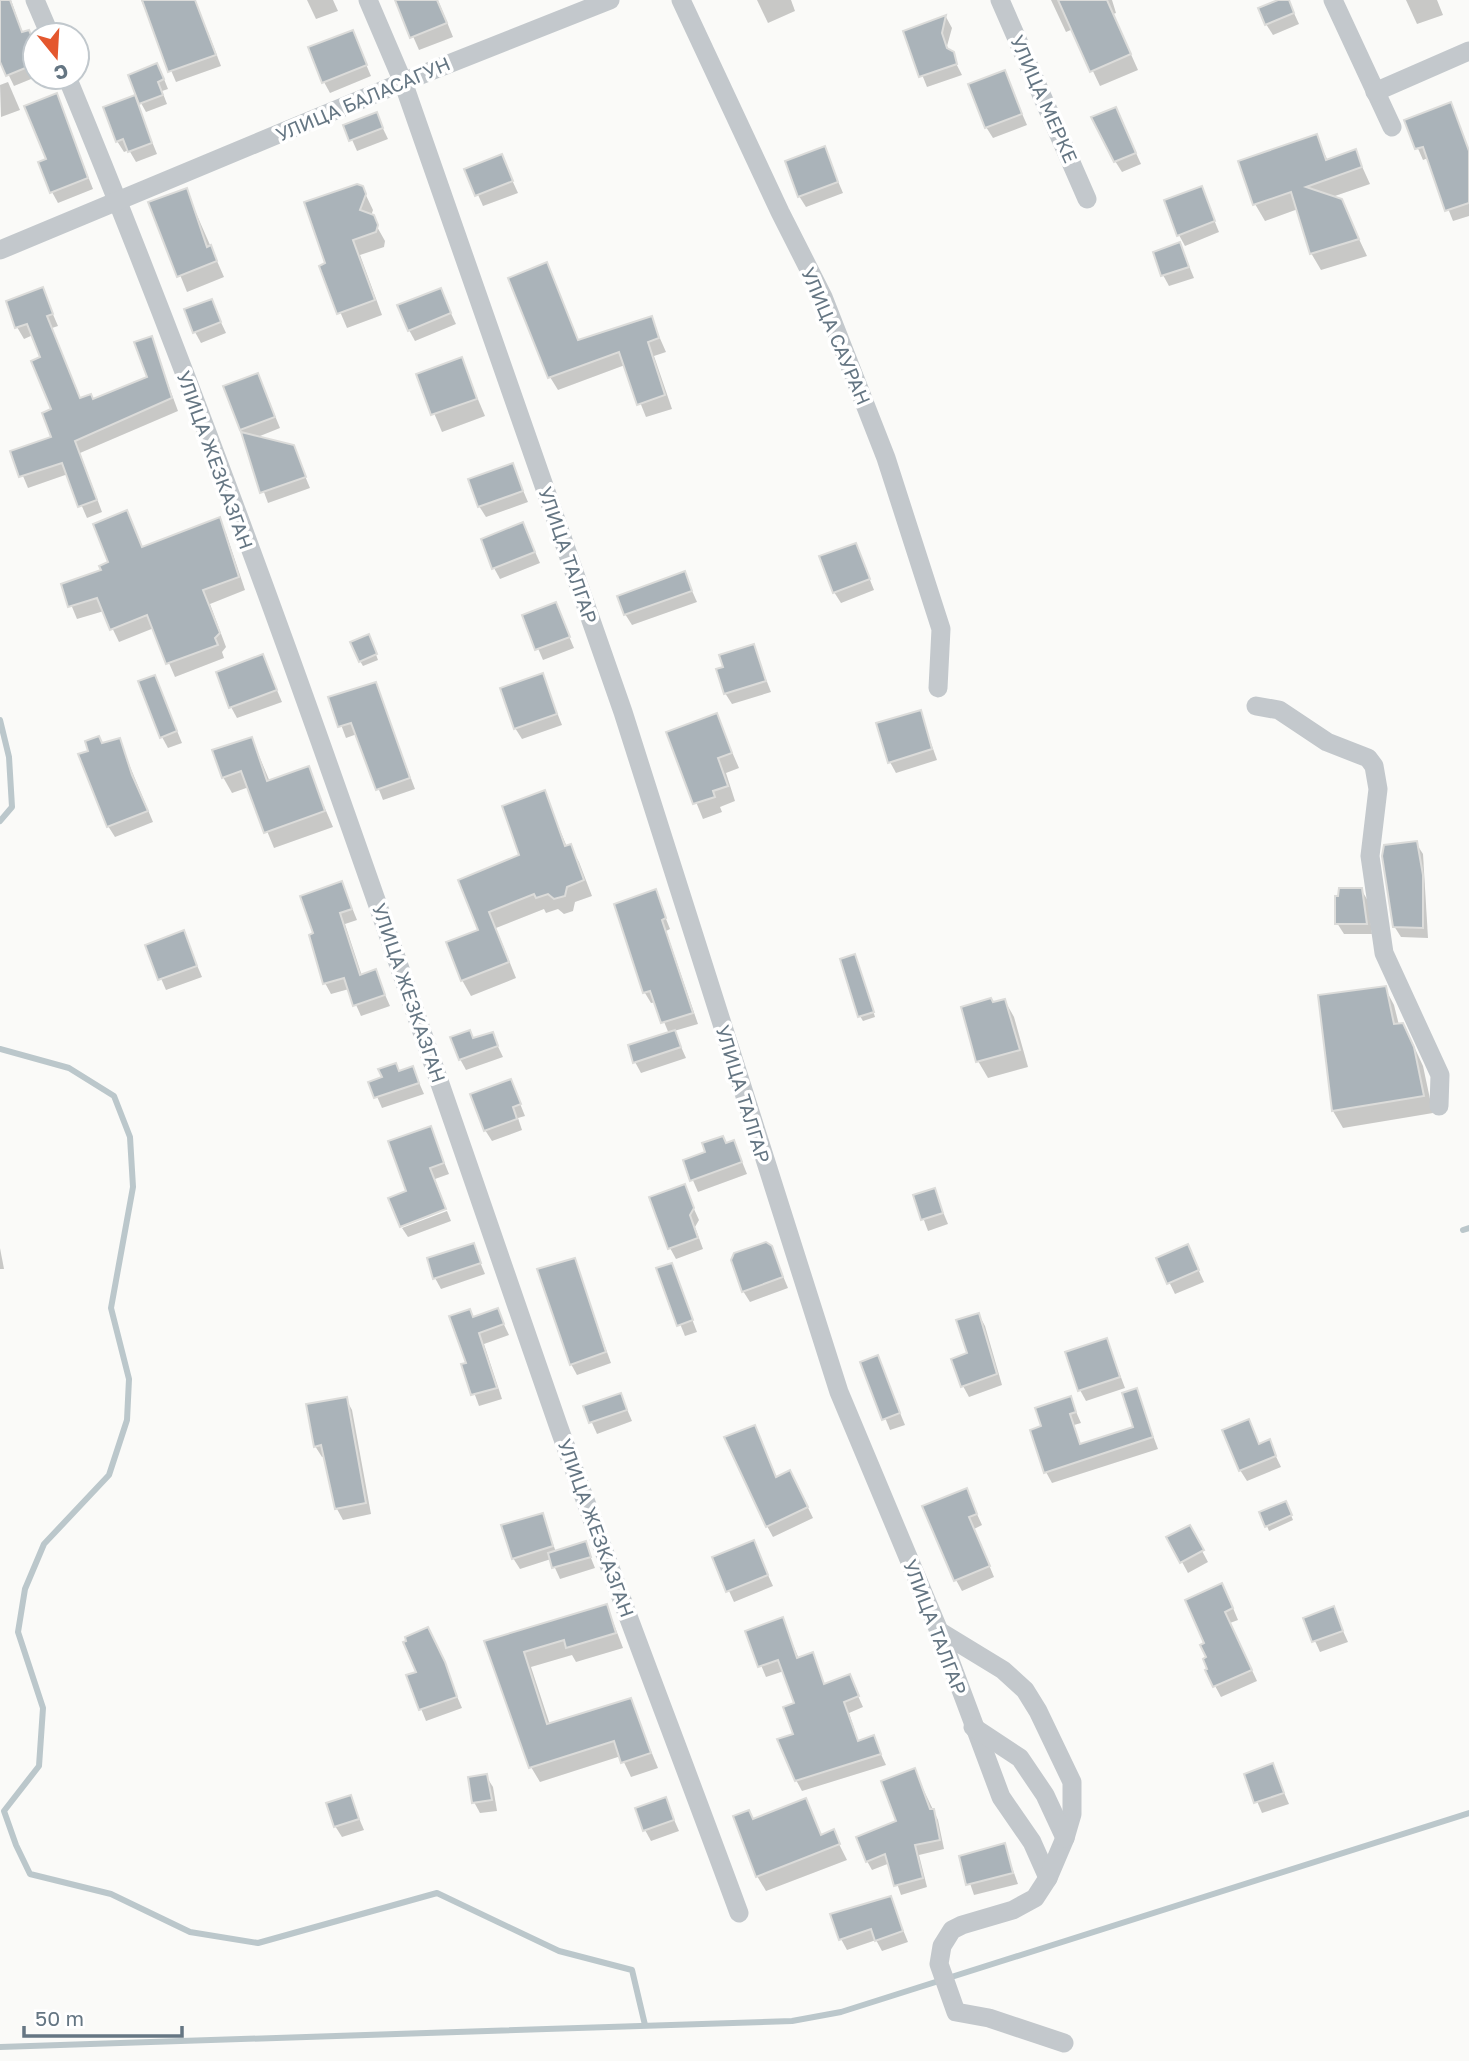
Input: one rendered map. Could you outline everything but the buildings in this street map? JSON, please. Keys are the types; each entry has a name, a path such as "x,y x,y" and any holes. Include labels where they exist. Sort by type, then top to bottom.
{"street":[{"path":"35,0 44,21"},
{"name":"УЛИЦА ТАЛГАР","path":"368,0 403,82 624,712 839,1392 939,1631 1001,1797 1032,1842 1048,1878"},
{"name":"УЛИЦА БАЛАСАГУН","path":"0,250 403,82 610,0"},
{"name":"УЛИЦА САУРАН","path":"681,0 780,212 823,297 886,458 941,629 938,688"},
{"name":"УЛИЦА МЕРКЕ","path":"1000,0 1087,199"},
{"path":"1333,0 1392,127"},
{"path":"1375,92 1469,51"},
{"name":"УЛИЦА ЖЕЗКАЗГАН","path":"73,91 118,200 343,802 561,1431 739,1913"},
{"path":"1256,706 1279,710 1326,742 1368,758 1374,766 1378,789 1370,856 1384,953 1440,1075 1439,1106"},
{"path":"939,1631 1003,1670 1025,1689 1072,1782 1072,1814 1065,1838 1048,1878 1035,1898 1013,1910 952,1930 942,1946 939,1964 956,2012 989,2018 1064,2043"},
{"path":"973,1727 1020,1758 1045,1795 1065,1838"}],"waterway":[{"path":"0,720 9,757 12,807 0,821"},
{"path":"0,1049 69,1068 114,1096 130,1137 133,1187 111,1308 129,1379 127,1420 109,1475 44,1544 25,1589 18,1632 43,1708 39,1766 4,1811 30,1874 111,1894 190,1932 258,1943 437,1893 559,1951 632,1970 645,2025"},
{"path":"1463,1230 1469,1228"},
{"path":"0,2047 792,2021 841,2012 1469,1813"}]}
